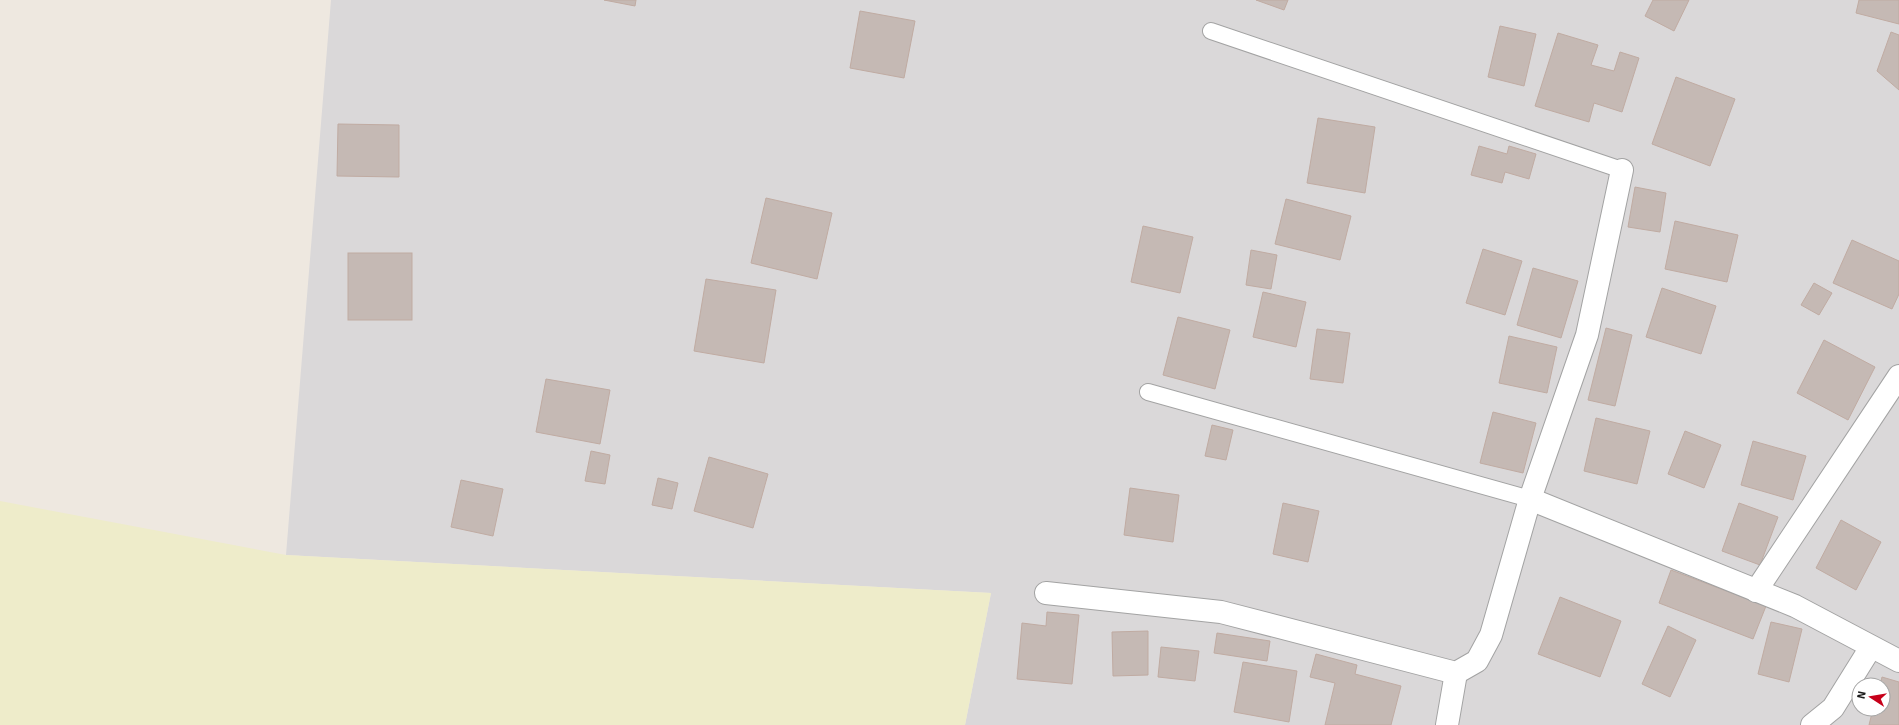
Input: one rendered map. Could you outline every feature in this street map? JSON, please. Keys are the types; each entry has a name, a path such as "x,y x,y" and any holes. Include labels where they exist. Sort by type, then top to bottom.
{"street":[{"path":"1046,593 1221,612 1456,673 1477,661 1491,635 1530,499 1587,335 1622,170"},
{"path":"1756,591 1899,376"},
{"path":"1530,499 1795,606 1899,661"},
{"path":"1812,725 1833,708 1871,647"},
{"path":"1447,725 1456,673"}],"lane":[{"path":"1211,31 1622,170"},
{"path":"1148,392 1530,499"}],"shaded area":[{"path":"331,0 1899,0 1899,725 965,725 991,593 286,555"},
{"path":"0,501 286,555 991,593 965,725 0,725"}],"building":[{"path":"604,0 636,0 635,6"},
{"path":"1256,0 1288,0 1284,10"},
{"path":"1653,0 1689,0 1674,31 1645,16"},
{"path":"1859,0 1899,0 1899,24 1856,13"},
{"path":"860,11 915,21 904,78 850,68"},
{"path":"1500,26 1536,34 1524,86 1488,77"},
{"path":"1891,32 1899,35 1899,90 1877,71"},
{"path":"1558,33 1598,45 1591,65 1614,71 1620,52 1639,58 1622,112 1594,103 1589,122 1535,106"},
{"path":"1676,77 1735,99 1710,166 1652,144"},
{"path":"1318,118 1375,127 1365,193 1307,183"},
{"path":"338,124 399,125 399,177 337,176"},
{"path":"1479,146 1507,154 1509,146 1536,154 1529,179 1505,172 1502,183 1471,175"},
{"path":"1635,187 1666,193 1660,232 1628,227"},
{"path":"766,198 832,213 817,279 751,263"},
{"path":"1286,199 1351,216 1340,260 1275,244"},
{"path":"1675,221 1738,235 1727,282 1665,269"},
{"path":"1143,226 1193,237 1180,293 1131,282"},
{"path":"1852,240 1899,261 1899,294 1892,309 1833,283"},
{"path":"1483,249 1522,261 1505,315 1466,303"},
{"path":"1251,250 1277,255 1271,289 1246,285"},
{"path":"348,253 412,253 412,320 348,320"},
{"path":"1533,268 1578,281 1561,338 1517,325"},
{"path":"706,279 776,290 764,363 694,351"},
{"path":"1814,283 1832,293 1819,315 1801,305"},
{"path":"1662,288 1716,306 1701,354 1646,337"},
{"path":"1263,292 1306,302 1296,347 1253,337"},
{"path":"1178,317 1230,330 1215,389 1163,375"},
{"path":"1606,328 1632,335 1615,406 1588,400"},
{"path":"1317,329 1350,333 1343,383 1310,379"},
{"path":"1509,336 1557,347 1547,393 1499,383"},
{"path":"1824,340 1875,367 1848,420 1797,393"},
{"path":"546,379 610,390 600,444 536,432"},
{"path":"1493,412 1536,423 1523,473 1480,463"},
{"path":"1596,418 1650,431 1637,484 1584,471"},
{"path":"1212,425 1233,430 1226,460 1205,456"},
{"path":"1685,431 1721,445 1704,488 1668,474"},
{"path":"1753,441 1806,456 1793,500 1741,485"},
{"path":"591,451 610,455 605,484 585,481"},
{"path":"709,457 768,474 753,528 694,511"},
{"path":"658,478 678,483 672,509 652,505"},
{"path":"461,480 503,489 493,536 451,527"},
{"path":"1130,488 1179,495 1173,542 1124,535"},
{"path":"1283,503 1319,511 1308,562 1273,554"},
{"path":"1739,503 1778,517 1760,565 1722,551"},
{"path":"1841,520 1881,542 1856,590 1816,568"},
{"path":"1671,570 1766,606 1753,639 1659,603"},
{"path":"1560,597 1621,621 1600,677 1538,654"},
{"path":"1047,612 1079,615 1072,684 1017,679 1022,623 1046,626"},
{"path":"1771,622 1802,629 1789,682 1758,674"},
{"path":"1668,626 1696,640 1670,697 1642,684"},
{"path":"1148,631 1148,675 1113,676 1112,632"},
{"path":"1217,633 1270,641 1267,661 1214,653"},
{"path":"1161,647 1199,651 1195,681 1158,677"},
{"path":"1316,654 1357,665 1355,674 1401,686 1391,725 1325,725 1335,683 1310,677"},
{"path":"1243,662 1297,671 1289,722 1234,712"},
{"path":"1891,680 1899,682 1899,725 1869,725 1871,717 1891,717"}]}
